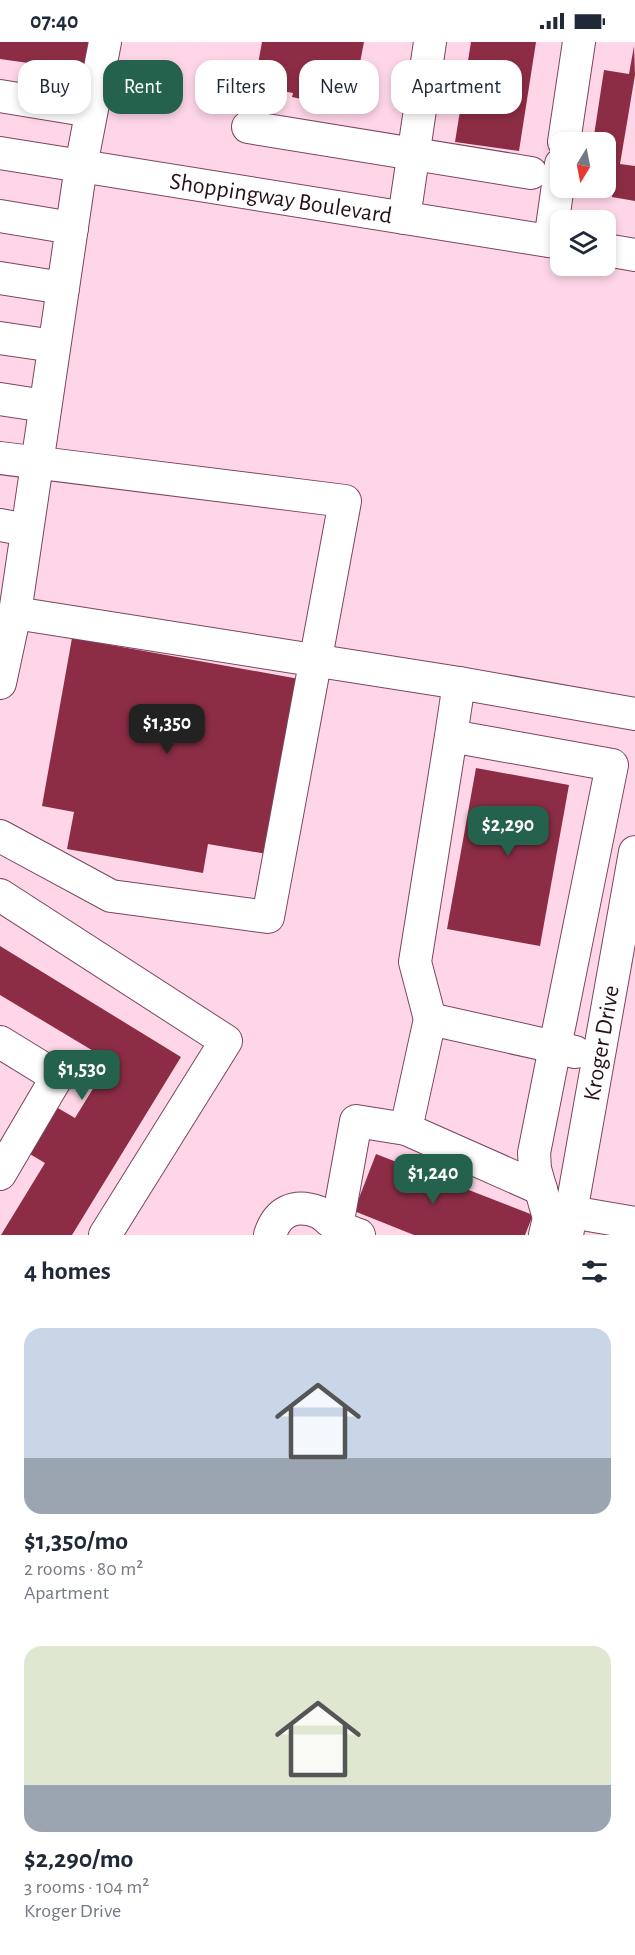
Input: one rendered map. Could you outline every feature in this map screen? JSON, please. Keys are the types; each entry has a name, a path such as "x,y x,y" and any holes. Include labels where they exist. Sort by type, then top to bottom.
{"street":[{"path":"91,111 105,42"},
{"path":"404,218 430,42"},
{"path":"566,132 579,42"},
{"path":"0,96 18,99"},
{"path":"0,683 11,593 14,528 37,463 90,114"},
{"path":"248,127 531,173"},
{"name":"Shoppingway Boulevard","path":"0,153 550,241"},
{"path":"0,216 72,228"},
{"path":"616,252 635,255"},
{"path":"0,278 63,288"},
{"path":"0,338 54,346"},
{"path":"0,399 45,406"},
{"path":"0,458 345,501 268,918 111,896 0,836"},
{"path":"11,593 315,661 459,683 635,714"},
{"path":"406,1129 430,1019 415,962 459,683"},
{"path":"451,736 612,765 534,1153 535,1169 549,1218 545,1235"},
{"name":"Kroger Drive","path":"569,1223 598,1057 626,952 635,852"},
{"path":"0,896 226,1041 105,1235"},
{"path":"430,1019 598,1057"},
{"path":"0,1042 57,1077 0,1174"},
{"path":"270,1235 274,1224 286,1211 299,1209 318,1212 348,1231 356,1121 406,1129 541,1189"},
{"path":"569,1223 628,1227"}],"building":[{"path":"0,42 89,42 87,60 18,62 0,59"},
{"path":"262,42 364,42 361,60 299,60 299,98 292,97 293,93 287,92 287,60 259,60"},
{"path":"471,42 536,42 519,151 455,142 459,114 522,114 522,60 468,60"},
{"path":"634,46 635,75 620,164 635,166 635,201 616,198 616,132 595,132 604,70 629,74"},
{"path":"72,638 299,679 267,854 208,844 203,873 67,849 74,812 42,806"},
{"path":"476,768 569,785 540,946 447,929"},
{"path":"0,946 181,1057 72,1235 1,1235 45,1163 23,1150 51,1104 75,1118 110,1061 0,995"},
{"path":"376,1154 533,1215 525,1235 414,1235 354,1211"}]}
